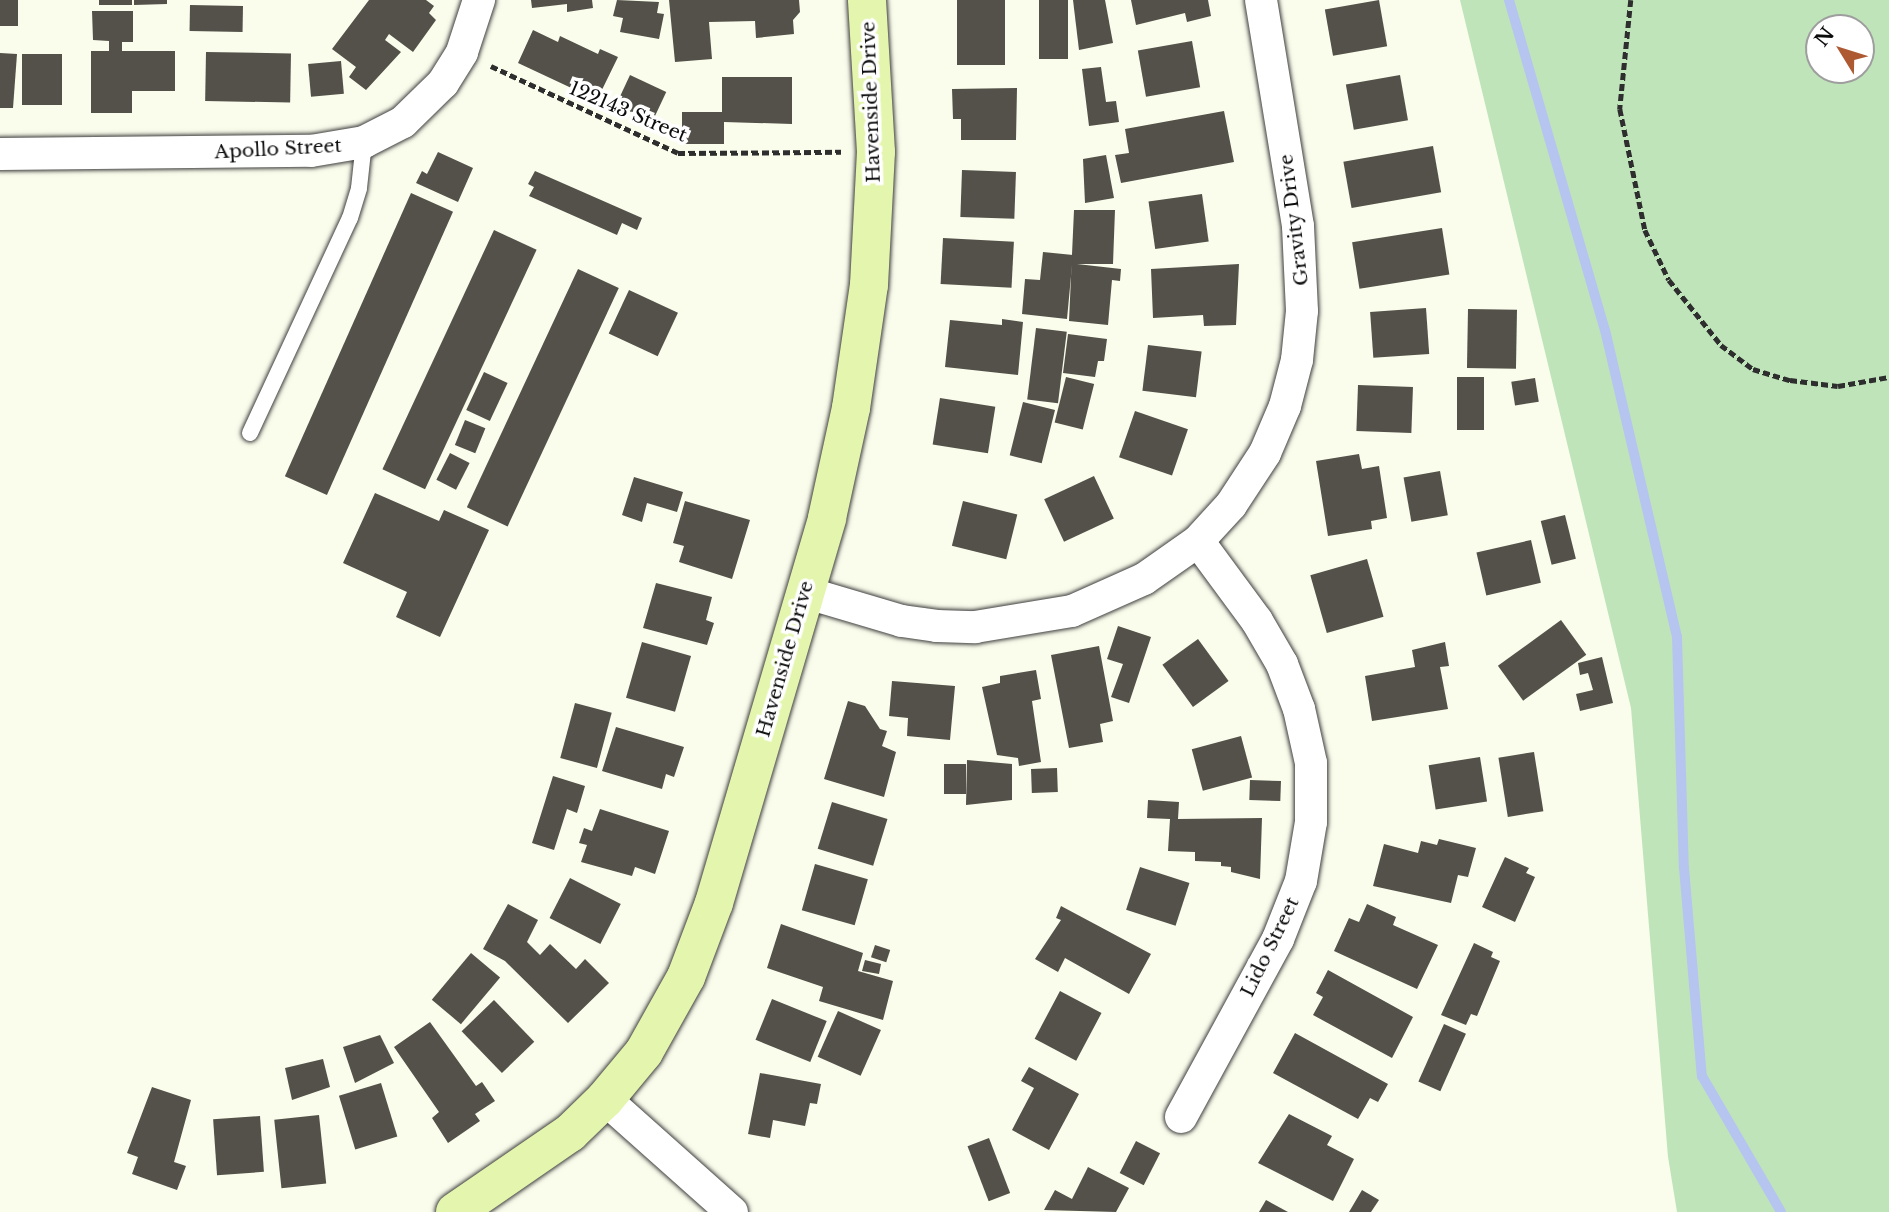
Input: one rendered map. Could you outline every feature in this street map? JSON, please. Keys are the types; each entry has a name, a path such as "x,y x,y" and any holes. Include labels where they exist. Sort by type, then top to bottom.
{"street":[{"name":"Apollo Street","path":"0,154 311,151 364,142 419,110 443,83 462,52 479,0"},
{"name":"Havenside Drive","path":"455,1212 570,1133 605,1099 644,1052 686,977 714,903 827,518 856,380 869,285 876,152 867,0"},
{"name":"Gravity Drive","path":"804,592 902,621 975,627 1072,611 1144,579 1198,541 1231,505 1265,453 1297,360 1303,298 1300,237 1261,0"},
{"name":"Lido Street","path":"1181,1117 1278,939 1301,881 1311,822 1311,763 1299,709 1282,664 1257,621 1198,541"},
{"path":"605,1099 732,1212"}],"lane":[{"path":"250,433 349,218 362,171 364,142"}],"path":[{"path":"1630,0 1620,109 1645,230 1669,280 1721,345 1753,369 1790,380 1838,386 1889,377"},
{"name":"122143 Street","path":"462,52 678,153 876,152"}],"green space":[{"path":"1460,0 1889,0 1889,1212 1677,1212 1668,1157 1631,708"}],"building":[{"path":"0,0 18,0 18,26 0,26"},
{"path":"99,0 132,0 132,5 99,5"},
{"path":"134,0 167,0 167,4 134,5"},
{"path":"369,0 426,0 434,6 429,13 436,20 413,52 389,34 385,40 401,52 366,90 349,77 356,67 332,49"},
{"path":"531,0 592,0 593,8 567,12 567,4 532,8"},
{"path":"617,0 659,2 657,13 664,14 659,39 620,32 623,18 613,16"},
{"path":"669,0 799,0 800,12 793,20 794,34 756,38 755,21 709,22 712,59 675,62"},
{"path":"957,0 1005,0 1005,65 957,65"},
{"path":"1039,0 1068,0 1068,59 1039,59"},
{"path":"1073,0 1105,0 1113,43 1079,50"},
{"path":"1131,0 1208,0 1211,16 1187,22 1185,13 1136,25"},
{"path":"1379,0 1387,46 1333,56 1325,10"},
{"path":"190,5 243,6 243,32 190,31"},
{"path":"92,11 133,11 133,42 122,42 122,51 175,51 175,91 132,91 132,113 91,113 91,51 109,51 109,41 93,40"},
{"path":"533,30 558,42 560,36 598,54 600,49 618,57 597,100 518,63"},
{"path":"1192,41 1200,87 1146,97 1138,51"},
{"path":"206,52 291,53 290,102 205,101"},
{"path":"0,53 17,54 13,108 0,108"},
{"path":"22,54 62,54 62,105 22,105"},
{"path":"341,61 344,94 311,97 308,64"},
{"path":"1101,67 1106,102 1116,101 1119,122 1089,126 1082,69"},
{"path":"630,75 666,92 652,122 616,105"},
{"path":"1400,75 1408,120 1354,130 1346,85"},
{"path":"722,77 792,77 792,124 724,122 724,144 682,144 682,112 722,112"},
{"path":"1017,88 1016,140 961,140 961,119 953,119 952,89"},
{"path":"1224,111 1234,162 1121,183 1115,155 1129,153 1125,129"},
{"path":"1433,146 1441,192 1352,208 1343,162"},
{"path":"438,152 473,168 458,202 416,183 422,171 427,174"},
{"path":"1106,155 1114,198 1085,203 1083,159"},
{"path":"962,170 1016,172 1014,219 960,217"},
{"path":"535,171 642,218 637,230 622,223 617,235 529,196 534,187 528,184"},
{"path":"411,193 453,212 327,495 285,476"},
{"path":"1202,194 1209,242 1155,249 1149,202"},
{"path":"1074,210 1115,210 1113,264 1077,264 1121,269 1120,281 1112,280 1108,325 1069,321"},
{"path":"1442,228 1449,274 1359,289 1352,242"},
{"path":"494,230 537,250 425,489 382,469"},
{"path":"943,238 1014,242 1011,288 941,284"},
{"path":"1043,252 1073,255 1067,319 1022,314 1025,279 1040,280"},
{"path":"1239,264 1236,325 1204,326 1203,315 1153,318 1151,269"},
{"path":"578,269 619,288 508,526 467,507"},
{"path":"629,290 678,313 658,356 609,334"},
{"path":"1426,308 1429,354 1373,358 1370,312"},
{"path":"1468,309 1517,310 1516,369 1467,368"},
{"path":"1002,319 1023,322 1018,375 945,367 950,320 1002,325"},
{"path":"1036,328 1067,332 1058,403 1027,399"},
{"path":"1068,334 1107,339 1104,361 1098,361 1095,377 1063,373"},
{"path":"1148,345 1202,352 1196,397 1142,391"},
{"path":"484,372 508,383 490,421 466,410"},
{"path":"1066,377 1094,384 1083,430 1055,423"},
{"path":"1457,377 1484,377 1484,430 1457,430"},
{"path":"1535,378 1539,402 1515,405 1511,382"},
{"path":"1358,385 1413,387 1411,433 1356,431"},
{"path":"940,398 995,407 988,453 933,444"},
{"path":"1023,402 1055,410 1042,463 1010,455"},
{"path":"1135,411 1188,429 1172,476 1119,457"},
{"path":"465,420 485,428 475,453 455,445"},
{"path":"450,453 470,463 456,490 436,480"},
{"path":"1359,454 1362,469 1379,466 1387,518 1371,521 1372,529 1328,536 1316,461"},
{"path":"1440,471 1448,515 1411,522 1404,477"},
{"path":"1094,476 1114,519 1064,542 1044,499"},
{"path":"634,477 683,492 677,512 647,503 642,522 622,515"},
{"path":"375,493 439,521 444,510 489,530 440,637 396,617 407,592 343,563"},
{"path":"685,501 750,520 732,579 679,562 684,546 673,543"},
{"path":"963,501 1017,515 1006,559 952,546"},
{"path":"1565,515 1576,559 1552,565 1541,521"},
{"path":"1531,540 1541,583 1486,595 1476,553"},
{"path":"1367,559 1384,617 1327,633 1310,575"},
{"path":"656,583 712,597 706,620 714,623 707,645 643,628"},
{"path":"1561,620 1586,655 1523,701 1498,666"},
{"path":"1118,626 1151,637 1129,703 1111,697 1123,664 1107,659"},
{"path":"1198,639 1229,681 1193,707 1162,665"},
{"path":"642,642 691,656 675,712 626,698"},
{"path":"1445,642 1449,666 1440,667 1448,709 1372,721 1365,676 1415,667 1412,650"},
{"path":"1099,646 1113,721 1100,724 1103,742 1069,748 1051,655"},
{"path":"1602,657 1613,703 1580,711 1576,694 1593,690 1588,673 1580,675 1578,663"},
{"path":"1036,670 1041,699 1032,701 1041,762 1019,766 1018,758 997,755 982,687 1000,683 1000,676"},
{"path":"892,681 955,686 950,740 907,736 908,718 889,716"},
{"path":"848,701 865,706 880,729 887,731 882,746 896,752 884,797 824,779"},
{"path":"575,703 612,713 597,768 560,758"},
{"path":"616,727 684,747 674,777 666,774 662,789 602,771"},
{"path":"1241,736 1252,778 1203,791 1192,749"},
{"path":"1534,752 1543,811 1508,817 1498,758"},
{"path":"1480,757 1487,801 1436,810 1429,765"},
{"path":"967,760 1012,764 1012,800 966,805"},
{"path":"944,764 966,764 966,794 944,794"},
{"path":"1057,768 1058,792 1032,793 1031,769"},
{"path":"553,776 585,786 577,813 567,809 554,850 532,843"},
{"path":"1250,780 1281,781 1280,801 1249,800"},
{"path":"1148,800 1179,802 1178,819 1262,818 1260,879 1231,872 1231,867 1221,866 1221,862 1195,861 1195,852 1168,851 1170,819 1147,818"},
{"path":"832,802 887,819 873,866 818,849"},
{"path":"600,809 669,831 655,874 635,867 632,876 581,862 587,845 579,843 584,828 592,831"},
{"path":"1439,839 1476,848 1468,877 1458,875 1451,903 1373,886 1384,844 1418,853 1421,841 1437,845"},
{"path":"1505,857 1529,868 1526,873 1535,877 1515,922 1482,907"},
{"path":"815,864 868,879 855,925 802,910"},
{"path":"1140,867 1189,883 1176,926 1126,910"},
{"path":"570,878 621,904 600,944 550,918"},
{"path":"508,904 538,920 527,942 540,955 550,944 576,969 585,959 609,983 568,1023 505,961 483,949"},
{"path":"1367,904 1396,917 1393,925 1438,945 1417,989 1334,951 1349,918 1359,922"},
{"path":"1061,906 1151,954 1129,994 1065,958 1058,972 1035,959 1061,920 1056,918"},
{"path":"781,924 863,953 858,971 893,981 883,1020 819,1001 823,987 767,968"},
{"path":"1474,943 1493,952 1491,957 1500,961 1477,1016 1471,1014 1466,1025 1441,1015"},
{"path":"875,945 890,950 886,962 871,957"},
{"path":"471,953 500,977 461,1024 432,1000"},
{"path":"865,960 881,964 879,974 862,971"},
{"path":"1328,970 1413,1017 1392,1058 1313,1015 1323,997 1316,993"},
{"path":"1060,991 1101,1013 1076,1061 1035,1039"},
{"path":"772,999 827,1021 810,1062 756,1040"},
{"path":"494,1000 534,1042 502,1073 462,1031"},
{"path":"838,1011 881,1030 861,1076 818,1057"},
{"path":"430,1022 476,1086 482,1082 495,1101 475,1114 480,1121 448,1143 432,1118 439,1112 394,1047"},
{"path":"1444,1024 1466,1034 1440,1091 1418,1082"},
{"path":"1295,1033 1388,1084 1378,1102 1370,1098 1358,1119 1273,1073"},
{"path":"380,1035 394,1063 355,1083 343,1047"},
{"path":"323,1059 330,1087 292,1100 285,1068"},
{"path":"1029,1067 1079,1094 1049,1150 1012,1130 1034,1088 1021,1081"},
{"path":"760,1073 821,1084 817,1104 810,1103 805,1126 773,1120 770,1138 748,1134"},
{"path":"381,1083 397,1137 355,1149 339,1096"},
{"path":"152,1087 191,1100 174,1162 186,1166 177,1190 132,1174 138,1157 127,1153"},
{"path":"1289,1114 1332,1136 1327,1145 1354,1159 1333,1201 1258,1163"},
{"path":"319,1115 326,1184 281,1188 274,1120"},
{"path":"260,1116 264,1172 217,1175 213,1119"},
{"path":"989,1138 1010,1193 989,1201 968,1146"},
{"path":"1136,1141 1160,1153 1144,1185 1120,1173"},
{"path":"1088,1167 1129,1188 1116,1212 1044,1210 1055,1190 1072,1199"},
{"path":"1362,1190 1379,1200 1371,1212 1349,1212"},
{"path":"1266,1200 1288,1212 1259,1212"}],"waterway":[{"path":"1509,0 1605,330 1677,637 1684,868 1702,1076 1781,1212"}]}
